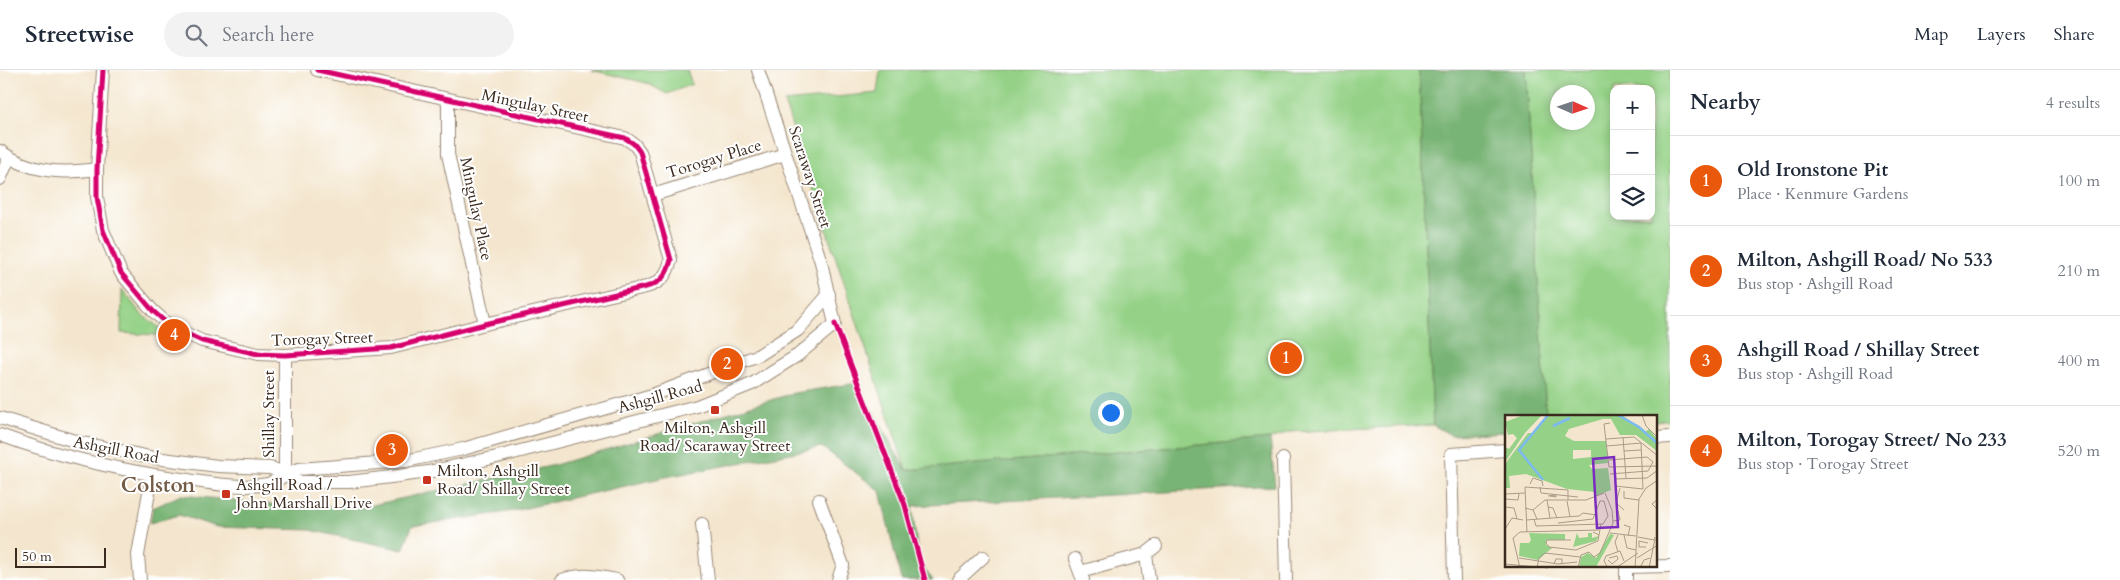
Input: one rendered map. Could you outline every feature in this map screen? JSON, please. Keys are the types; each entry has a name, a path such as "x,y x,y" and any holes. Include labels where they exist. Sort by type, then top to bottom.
{"street":[{"name":"Torogay Street","path":"103,70 97,197 107,238 121,273 153,312 170,326 202,341 258,354 286,356 391,348 646,287 662,280 671,260 653,195"},
{"name":"Scaraway Street","path":"758,70 829,294"},
{"name":"Mingulay Street","path":"323,71 625,138 634,144 640,152 653,195"},
{"name":"Mingulay Place","path":"448,100 448,154 485,324"},
{"name":"Torogay Place","path":"653,195 785,154"},
{"path":"0,179 4,155 51,173 97,169"},
{"name":"Ashgill Road","path":"0,418 78,442 155,458 218,466 270,468 285,473 297,482 327,482 428,472 697,406 752,384 798,355 835,324 829,294"},
{"name":"Ashgill Road","path":"0,435 66,457 152,475 242,486 271,483 285,473 299,469 405,461 463,449 652,395 759,355 798,330 829,294"},
{"name":"Shillay Street","path":"285,473 286,356"},
{"path":"1454,580 1451,454 1505,450"},
{"path":"1283,459 1286,580"},
{"path":"140,580 138,555 152,475"},
{"path":"819,500 843,565 838,580"},
{"path":"702,524 708,580"},
{"path":"1075,559 1081,576 1151,550 1149,580"},
{"path":"958,580 983,557"},
{"path":"562,580 576,575 592,574 618,580"}],"green space":[{"path":"591,70 687,70 692,84 667,94 647,83"},
{"path":"880,70 1419,70 1433,425 1289,432 1270,439 906,470 784,102 877,93"},
{"path":"1419,70 1526,70 1546,415 1505,415 1505,432 1451,435 1433,425"},
{"path":"1526,70 1670,70 1670,420 1658,421 1658,415 1546,415"},
{"path":"122,289 142,315 171,336 121,333"},
{"path":"857,383 906,470 1270,439 1275,486 912,506 919,563 933,580 901,580 880,491 822,447 666,477 508,512 412,526 403,550 310,530 217,527 179,515 150,523 153,508 181,495 285,506 363,507 555,465 794,393"}],"cycle path":[{"path":"103,70 97,169 97,197 103,230 121,273 153,311 170,326 202,341 258,354 285,355 391,348 646,287 659,281 668,270 671,260 640,152 634,144 625,138 317,70"},
{"path":"835,324 905,505 925,580"}],"place":[{"name":"Milton, Torogay Street/ No 233","path":"174,335"},
{"name":"Old Ironstone Pit","path":"1286,358"},
{"name":"Milton, Ashgill Road/ No 533","path":"727,364"},
{"name":"Milton, Ashgill Road/ Scaraway Street","path":"715,410"},
{"name":"Ashgill Road / Shillay Street","path":"392,450"},
{"name":"Milton, Ashgill Road/ Shillay Street","path":"427,480"},
{"name":"Ashgill Road / John Marshall Drive","path":"226,494"}],"district":[{"name":"Colston","path":"158,485"}]}
